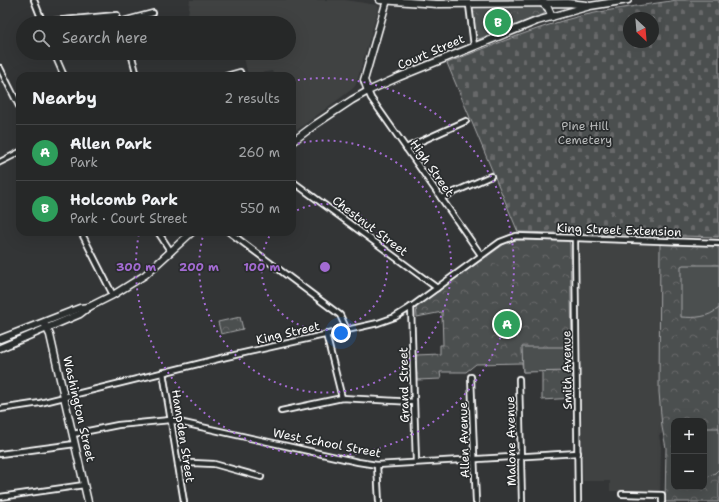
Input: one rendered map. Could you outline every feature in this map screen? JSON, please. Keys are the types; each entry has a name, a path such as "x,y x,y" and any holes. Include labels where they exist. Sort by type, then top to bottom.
{"main road":[{"path":"380,0 465,3 568,3 590,6 628,0"},
{"path":"368,91 364,80 387,0"},
{"path":"542,3 548,8 552,17"},
{"name":"Court Street","path":"296,139 319,122 368,91 537,21 590,6"},
{"path":"0,348 11,344 80,308 89,307 113,295 145,275 188,236"},
{"path":"0,339 46,326"},
{"name":"Washington Street","path":"46,326 50,336 76,444 88,502"},
{"path":"8,336 11,344"}],"street":[{"path":"34,0 40,16"},
{"path":"465,3 474,46"},
{"path":"144,16 154,13"},
{"path":"106,16 117,15"},
{"path":"57,60 62,72"},
{"path":"133,60 136,72"},
{"path":"0,68 16,100"},
{"name":"High Street","path":"368,91 371,98 481,255"},
{"path":"406,148 466,121"},
{"path":"0,162 16,154"},
{"path":"441,198 491,176"},
{"name":"Chestnut Street","path":"296,184 437,288"},
{"path":"83,236 113,295"},
{"path":"161,236 171,252"},
{"path":"234,236 340,315 347,330"},
{"name":"King Street","path":"0,409 40,403 163,372 378,323 395,317 411,307 505,239 519,236"},
{"name":"King Street Extension","path":"519,236 719,243"},
{"name":"Smith Avenue","path":"575,239 578,502"},
{"name":"Grand Street","path":"411,307 416,462"},
{"path":"326,334 342,398"},
{"name":"Hampden Street","path":"163,372 184,502"},
{"name":"Allen Avenue","path":"471,377 476,502"},
{"name":"Malone Avenue","path":"519,379 522,502"},
{"path":"281,412 342,398 414,402"},
{"name":"West School Street","path":"73,434 126,424 170,420 358,462 378,465 578,453"},
{"path":"0,454 76,444"},
{"path":"178,465 192,463 214,464 261,477"},
{"path":"378,465 379,502"},
{"path":"3,502 1,497 84,485"},
{"path":"622,494 662,495 662,502"}],"shaded area":[{"path":"190,0 345,0 377,5 379,7 355,86 297,130 296,72 247,72 245,60 296,60 296,16 188,16"},
{"path":"580,242 660,244 659,392 663,433 659,435 661,447 660,491 610,491 610,481 583,481 580,360"}],"green space":[{"name":"Pine Hill Cemetery","path":"677,0 719,0 719,237 518,232 447,63 520,35 565,20 606,11"},
{"path":"473,7 544,7 544,14 479,39 476,38"},
{"path":"510,240 569,241 573,398 542,400 542,371 523,372 522,363 476,364 466,372 440,372 441,379 417,380 416,355 440,354 440,345 443,345 442,312 417,317 416,307"},
{"path":"660,244 719,245 719,502 665,502 666,448 662,427 659,392"},
{"path":"719,265 719,308 706,316 681,317 681,266"},
{"path":"240,317 243,329 221,334 218,322"},
{"path":"522,347 572,347 573,371 523,372"},
{"path":"707,428 719,428 719,469 707,477"}],"place":[{"name":"Holcomb Park","path":"498,22"},
{"name":"Allen Park","path":"507,324"}]}
